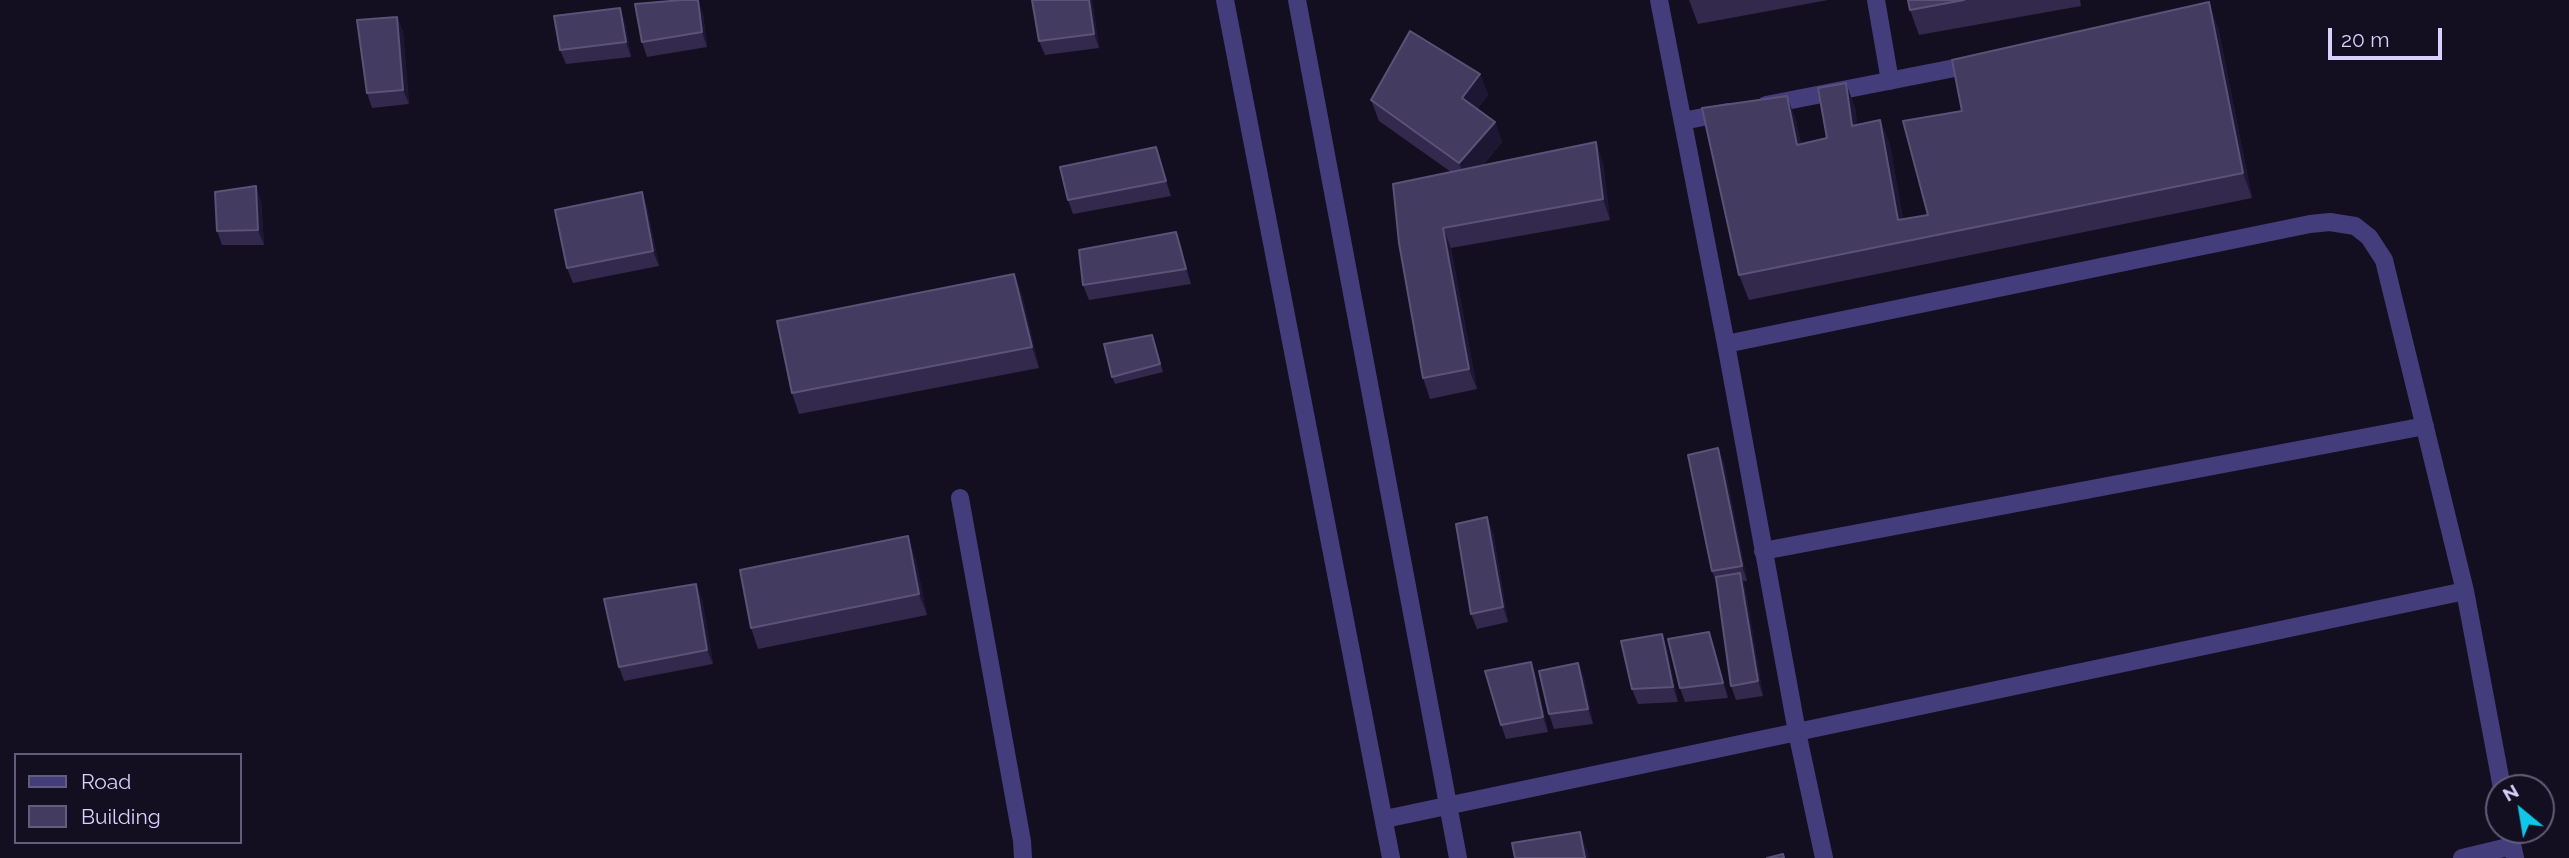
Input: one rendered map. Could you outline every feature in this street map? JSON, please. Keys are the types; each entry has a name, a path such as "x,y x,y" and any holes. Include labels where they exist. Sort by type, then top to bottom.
{"street":[{"path":"1225,0 1391,858"},
{"path":"1297,0 1458,858"},
{"path":"1659,0 1726,344 1797,732 1824,858"},
{"path":"1876,0 1890,81"},
{"path":"1683,121 1997,60"},
{"path":"1726,344 2310,224 2330,222 2355,226 2368,237 2384,260 2465,591 2499,774"},
{"path":"1763,551 2425,426"},
{"path":"960,498 1023,858"},
{"path":"1385,819 2465,591"},
{"path":"2462,858 2512,845"}],"building":[{"path":"698,0 702,32 642,42 635,4"},
{"path":"1032,0 1089,0 1094,34 1039,41"},
{"path":"1908,0 1964,0 1910,10"},
{"path":"2209,2 2243,173 1739,275 1702,108 1787,96 1797,145 1827,138 1818,88 1846,83 1852,126 1880,120 1898,220 1928,215 1903,121 1962,111 1952,60"},
{"path":"620,8 626,42 560,50 554,16"},
{"path":"397,17 403,90 367,93 357,20"},
{"path":"1410,31 1480,74 1462,98 1495,122 1459,163 1371,100"},
{"path":"1596,142 1603,199 1443,228 1469,369 1423,378 1399,243 1393,184"},
{"path":"1156,147 1166,181 1068,200 1060,167"},
{"path":"256,186 258,230 217,231 215,192"},
{"path":"642,192 653,251 567,268 555,210"},
{"path":"1176,232 1186,269 1083,285 1079,250"},
{"path":"1014,274 1032,347 792,393 777,321"},
{"path":"1152,335 1160,364 1112,377 1104,344"},
{"path":"1718,448 1742,566 1712,571 1688,455"},
{"path":"1487,517 1503,607 1471,614 1456,524"},
{"path":"908,536 919,594 751,628 740,570"},
{"path":"1740,573 1758,681 1731,686 1716,577"},
{"path":"696,584 707,650 619,667 604,599"},
{"path":"1709,632 1723,683 1680,688 1668,639"},
{"path":"1662,634 1673,687 1632,689 1621,641"},
{"path":"1531,662 1543,717 1501,725 1485,671"},
{"path":"1578,663 1588,709 1549,714 1539,671"},
{"path":"1580,832 1585,858 1515,858 1512,843"},
{"path":"1783,854 1784,858 1767,858"}]}
